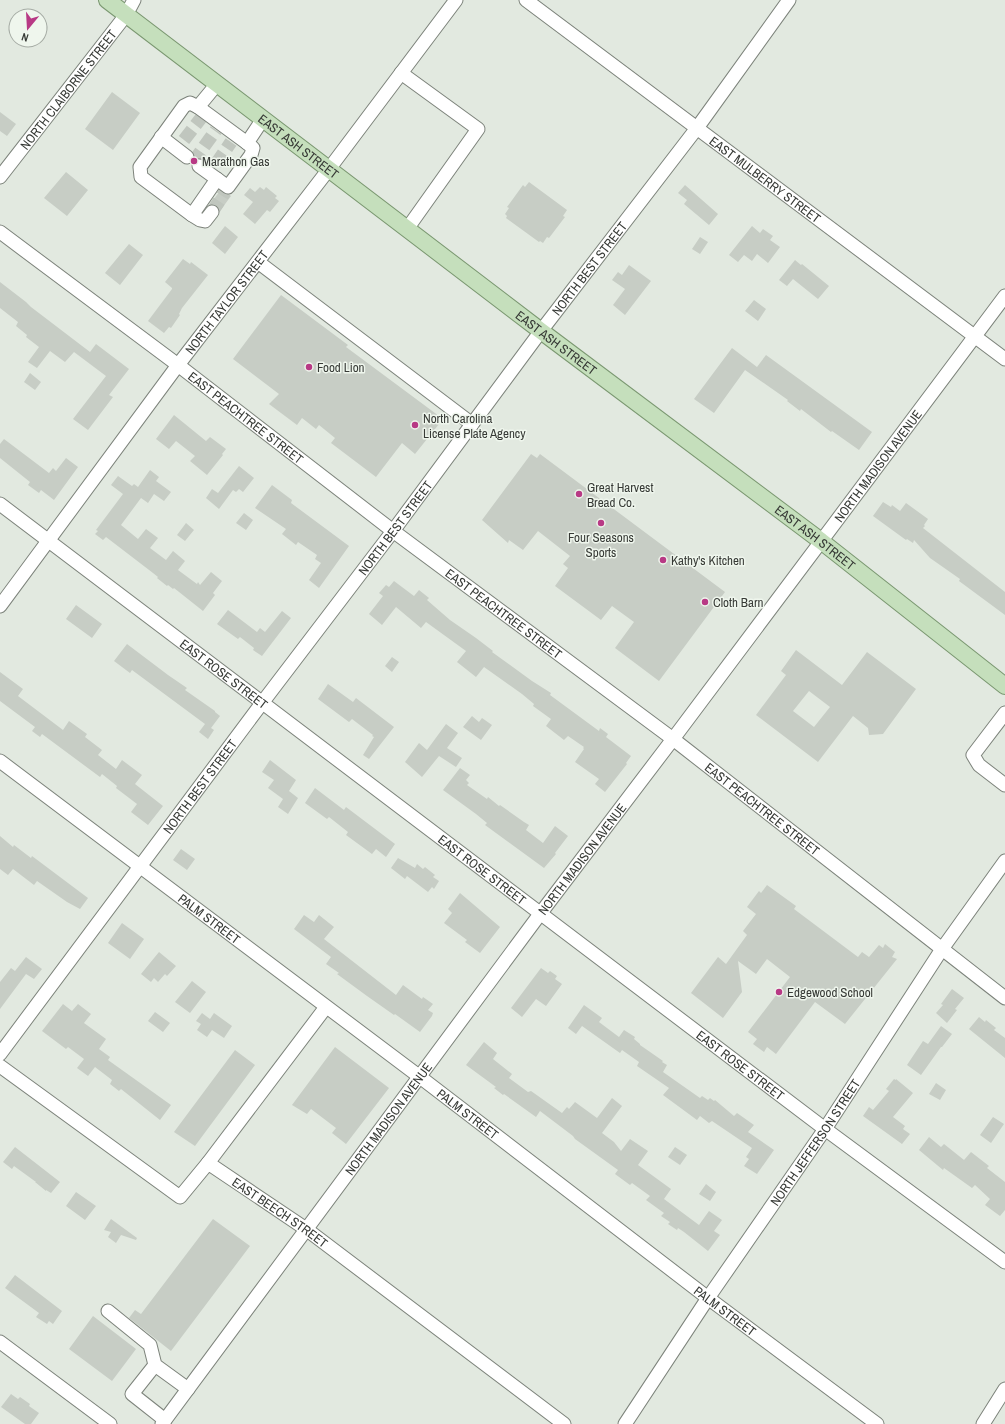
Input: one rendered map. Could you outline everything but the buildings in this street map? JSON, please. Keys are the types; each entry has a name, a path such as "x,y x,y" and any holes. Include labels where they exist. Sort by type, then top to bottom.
{"main road":[{"name":"EAST ASH STREET","path":"106,0 406,229 821,541 1005,686"}],"street":[{"name":"NORTH CLAIBORNE STREET","path":"0,177 126,15 134,0"},
{"name":"NORTH TAYLOR STREET","path":"0,606 178,365 329,169 456,0"},
{"name":"EAST MULBERRY STREET","path":"526,0 1005,359"},
{"name":"NORTH BEST STREET","path":"0,1054 262,703 393,531 541,331 697,128 789,0"},
{"path":"402,73 478,128 406,229"},
{"path":"202,112 217,84"},
{"path":"192,215 210,171 227,189 251,155 253,148 247,143 234,138 218,127 190,103 184,106 140,166 141,177 192,215 200,220 205,221 212,212"},
{"path":"247,143 263,119"},
{"path":"161,137 183,149"},
{"name":"EAST PEACHTREE STREET","path":"0,232 178,365 393,531 673,739 1005,998"},
{"path":"258,262 472,424"},
{"name":"NORTH MADISON AVENUE","path":"163,1422 540,914 1005,296"},
{"name":"EAST ROSE STREET","path":"0,504 825,1129 1005,1262"},
{"path":"1004,716 973,755 979,765 1005,785"},
{"name":"PALM STREET","path":"0,761 420,1077 708,1298 877,1424"},
{"name":"NORTH JEFFERSON STREET","path":"625,1424 708,1298 825,1129 942,949 1005,861"},
{"path":"0,1066 180,1197 208,1164 326,1007"},
{"name":"EAST BEECH STREET","path":"208,1164 306,1229 564,1424"},
{"path":"108,1311 150,1345 155,1365 188,1389"},
{"path":"0,1342 110,1424"},
{"path":"155,1365 132,1394 163,1422"},
{"path":"983,1424 1005,1389"}],"tunnel":[{"path":"184,140 201,118"},
{"path":"193,162 216,130"},
{"path":"216,164 231,142"},
{"path":"212,212 225,192"}],"place":[{"name":"Marathon Gas","path":"194,161"},
{"name":"Food Lion","path":"309,367"},
{"name":"North Carolina License Plate Agency","path":"415,425"},
{"name":"Great Harvest Bread Co.","path":"579,494"},
{"name":"Four Seasons Sports","path":"601,523"},
{"name":"Kathy's Kitchen","path":"663,560"},
{"name":"Cloth Barn","path":"705,602"},
{"name":"Edgewood School","path":"779,992"}]}
